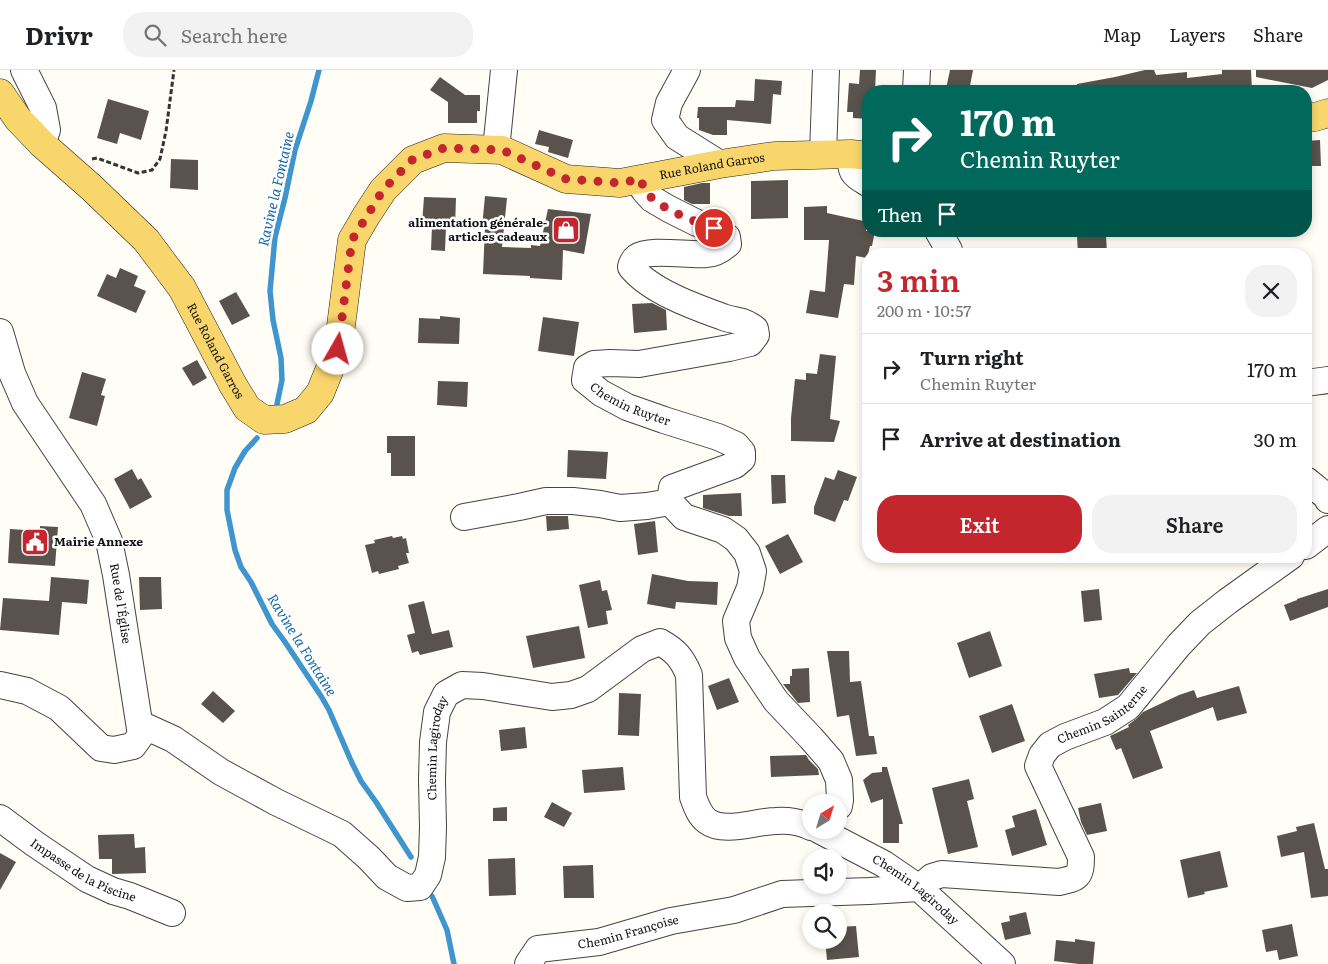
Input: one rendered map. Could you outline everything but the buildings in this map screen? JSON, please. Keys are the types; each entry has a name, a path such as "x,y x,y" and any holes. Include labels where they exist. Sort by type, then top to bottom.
{"main road":[{"name":"Rue Roland Garros","path":"0,93 18,119 42,144 92,188 146,240 182,288 233,386 247,408 264,420 285,419 306,410 320,393 338,349 352,240 383,190 412,160 444,148 502,150 566,179 620,183 774,156 860,155"},
{"path":"1312,117 1328,113"}],"street":[{"path":"24,70 43,108 47,130 42,144"},
{"path":"496,150 504,70"},
{"path":"687,70 669,103 666,120 677,137 720,164"},
{"path":"823,154 826,70"},
{"path":"916,85 917,70"},
{"path":"860,155 851,164 854,175 862,180"},
{"name":"Chemin Ruyter","path":"641,179 644,190 652,199 697,223 714,228 727,237 728,244 721,250 708,254 649,253 638,256 633,260 631,267 637,274 664,292 698,308 745,323 755,329 756,335 750,343 729,348 639,364 594,364 587,368 585,380 601,393 628,407 654,417 718,437 736,446 742,452 742,459 735,465 672,488 670,502"},
{"path":"941,237 948,248"},
{"name":"Rue de l'Église","path":"0,332 12,373 25,403 93,504 109,541 141,736 133,746 114,750 101,748 59,708 27,691 0,685"},
{"path":"1312,382 1328,380"},
{"path":"1312,485 1328,500"},
{"path":"464,517 519,508 546,501 573,501 620,508 670,502 684,517 723,530 736,539 747,552 753,571 750,588 736,621 738,638 747,658 776,701 831,761 840,780 840,794"},
{"path":"1312,541 1328,529"},
{"name":"Chemin Sainterne","path":"919,888 932,878 942,874 1059,882 1074,878 1081,870 1081,858 1038,766 1042,755 1050,745 1065,737 1105,722 1128,707 1178,646 1200,623 1282,563"},
{"name":"Chemin Lagiroday","path":"140,724 173,739 222,772 276,802 342,834 369,858 386,877 407,888 420,887 428,875 432,857 434,826 433,742 437,712 446,694 462,685 483,686 552,697 571,695 588,689 642,650 660,642 674,649 683,661 688,675 693,797 698,810 706,821 718,826 734,826 777,820 802,824"},
{"name":"Impasse de la Piscine","path":"0,818 87,879 172,913"},
{"name":"Chemin Lagiroday","path":"840,839 884,864 919,888 1002,964"},
{"name":"Chemin Françoise","path":"528,964 538,950 599,942 671,921 734,910 782,894 919,888"}],"path":[{"path":"90,160 97,158 138,173 152,170 160,159 166,131 174,70"}],"waterway":[{"name":"Ravine la Fontaine","path":"277,404 282,380 281,358 273,320 270,291 275,237 295,150 319,70"},
{"name":"Ravine la Fontaine","path":"257,438 245,451 235,468 227,490 227,510 235,550 241,567 251,582 272,624 329,710 361,781 411,857"},
{"name":"Ravine la Fontaine","path":"432,896 447,930 454,964"}],"place":[{"name":"alimentation générale- articles cadeaux","path":"566,230"},
{"name":"Mairie Annexe","path":"35,542"}],"route":[{"path":"338,349 352,240 383,190 412,160 444,148 502,150 566,179 620,183 641,179 644,190 652,199 697,223 714,228"}]}
